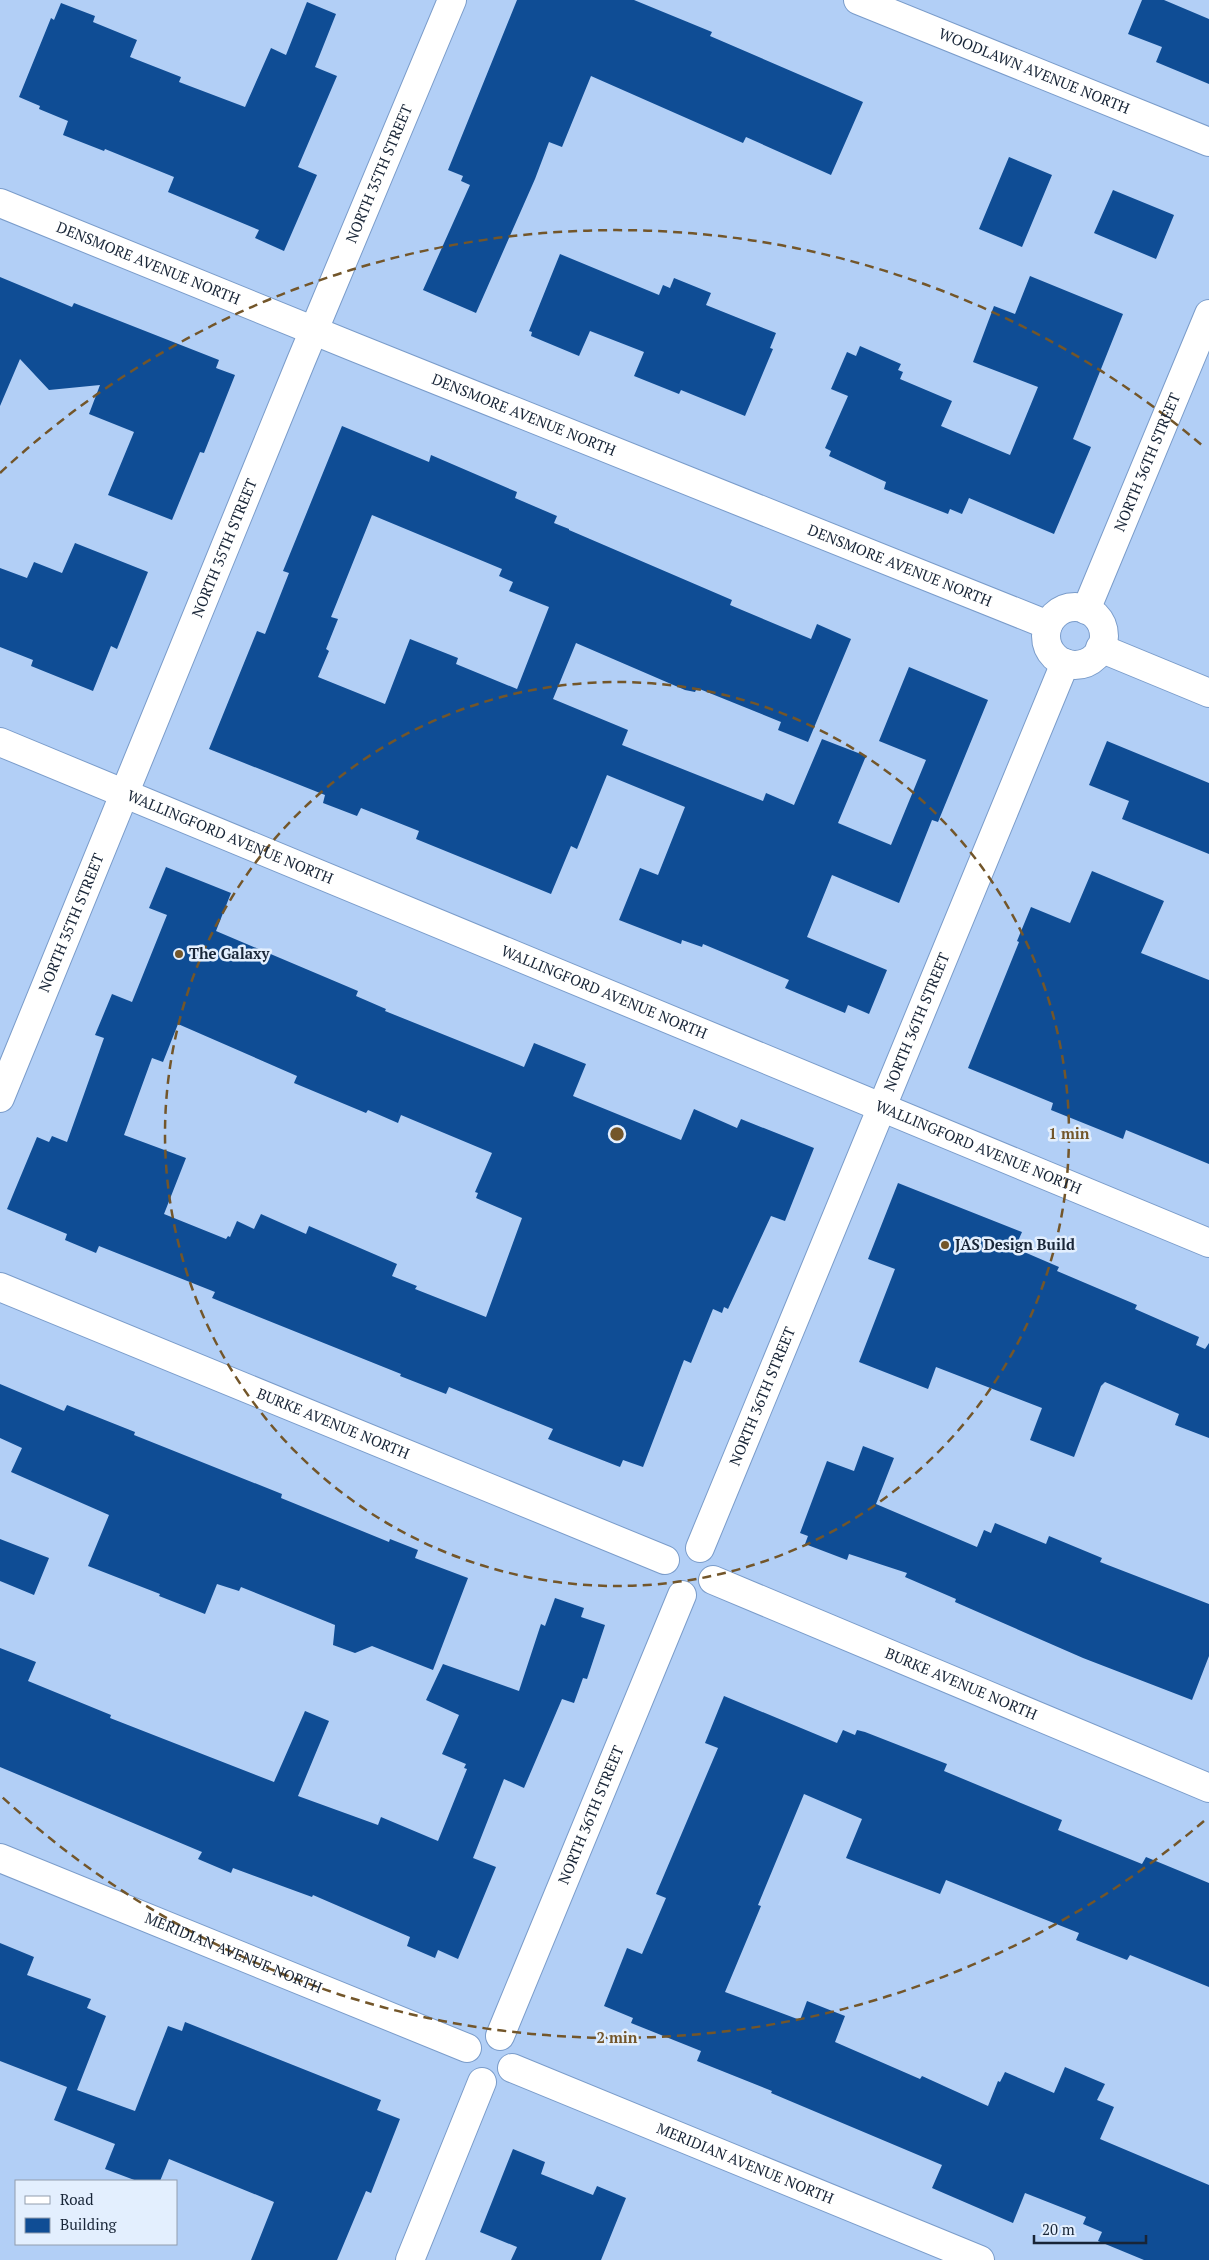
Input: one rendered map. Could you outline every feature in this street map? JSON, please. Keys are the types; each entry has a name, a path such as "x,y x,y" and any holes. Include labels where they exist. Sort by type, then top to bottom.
{"street":[{"name":"NORTH 35TH STREET","path":"0,1098 314,331 452,0"},
{"name":"WOODLAWN AVENUE NORTH","path":"858,0 1209,142"},
{"name":"DENSMORE AVENUE NORTH","path":"0,202 314,331 1048,624"},
{"name":"NORTH 36TH STREET","path":"1086,610 1209,314"},
{"path":"1073,607 1086,610 1098,618 1102,626 1104,636 1100,648 1090,661 1081,664 1065,663 1054,656 1048,648 1046,639 1048,624 1056,614 1064,609 1073,607"},
{"path":"1100,648 1209,693"},
{"name":"NORTH 36TH STREET","path":"700,1548 1065,663"},
{"name":"WALLINGFORD AVENUE NORTH","path":"0,742 1209,1243"},
{"name":"BURKE AVENUE NORTH","path":"0,1287 665,1560"},
{"path":"688,1544 700,1548 710,1555 713,1562 713,1580 702,1594 693,1596 682,1595 669,1587 664,1580 665,1560 673,1550 680,1546 688,1544"},
{"name":"BURKE AVENUE NORTH","path":"713,1580 1209,1788"},
{"name":"NORTH 36TH STREET","path":"500,2036 682,1595"},
{"name":"MERIDIAN AVENUE NORTH","path":"0,1858 467,2048"},
{"path":"487,2033 500,2036 509,2042 513,2049 515,2057 512,2068 504,2079 496,2083 482,2082 472,2076 467,2069 465,2062 467,2048 473,2040 487,2033"},
{"name":"MERIDIAN AVENUE NORTH","path":"512,2068 980,2260"},
{"path":"410,2260 482,2082"}],"building":[{"path":"517,0 634,0 712,32 710,36 863,102 831,175 746,137 743,143 591,76 562,147 549,142 535,179 476,313 423,290 470,185 461,181 463,176 448,170"},
{"path":"1142,0 1164,0 1209,19 1209,84 1156,62 1162,47 1128,34"},
{"path":"307,2 336,14 315,67 337,76 298,167 317,175 284,251 255,238 259,230 168,192 174,177 105,149 104,151 63,135 68,121 39,109 40,106 19,97 51,18 54,20 61,3 95,16 93,22 137,40 130,57 181,77 179,82 245,107 271,48 286,55"},
{"path":"1009,157 1052,175 1022,247 979,229"},
{"path":"1113,190 1174,215 1156,259 1094,233"},
{"path":"560,254 659,295 663,285 670,288 674,278 711,293 706,305 776,333 770,348 773,349 745,416 681,390 679,394 634,376 644,352 590,331 579,356 531,336 532,332 529,331"},
{"path":"1030,276 1123,314 1073,439 1091,447 1054,534 969,498 962,514 950,509 948,514 884,489 886,482 829,456 831,451 825,448 848,396 831,389 847,352 856,356 860,346 901,364 898,370 903,372 900,379 952,401 941,426 1010,455 1038,387 973,362 994,306 1015,314"},
{"path":"0,277 72,307 74,303 219,360 216,368 235,375 204,453 200,452 172,520 108,495 134,432 89,414 100,385 49,390 20,359 0,406"},
{"path":"342,426 429,462 431,455 517,492 515,498 557,516 554,523 732,600 730,605 811,639 817,624 851,639 808,742 778,730 781,722 697,688 695,692 685,690 576,643 553,699 628,730 622,745 763,801 766,793 794,805 822,739 866,756 838,823 891,845 926,760 879,741 909,667 988,700 938,822 932,820 899,903 832,875 807,937 887,970 869,1014 848,1005 845,1013 785,988 789,980 703,944 702,947 682,940 681,944 619,920 640,868 658,875 685,807 607,775 577,849 571,846 551,894 416,839 419,831 361,808 357,816 323,803 325,795 209,749 257,631 265,634 289,573 283,571","holes":["372,515 502,569 499,576 513,582 509,591 549,607 517,689 456,664 458,658 410,639 385,704 318,677 329,651 326,649 338,619 331,617"]},
{"path":"75,543 148,572 117,649 111,646 93,691 31,666 33,660 0,647 0,568 27,578 34,562 62,573"},
{"path":"1107,741 1209,783 1209,854 1122,819 1129,801 1089,785"},
{"path":"166,867 231,893 216,931 358,991 356,996 386,1009 385,1011 524,1067 534,1043 586,1064 573,1096 681,1140 694,1109 737,1128 741,1119 814,1148 785,1221 771,1216 728,1309 724,1307 722,1313 713,1309 691,1363 684,1360 643,1467 623,1460 620,1467 548,1439 553,1429 449,1387 446,1394 400,1376 401,1374 212,1298 215,1292 99,1246 96,1253 65,1240 67,1234 7,1209 37,1137 49,1142 52,1136 67,1142 104,1038 95,1035 112,994 132,1002 167,915 149,908","holes":["178,1024 297,1076 294,1083 366,1113 368,1110 398,1123 401,1115 492,1153 475,1192 478,1193 476,1198 522,1218 486,1317 415,1289 417,1286 392,1276 397,1264 309,1226 306,1234 261,1214 254,1229 237,1221 230,1237 228,1236 226,1239 164,1214 186,1158 124,1135 152,1058 163,1062"]},
{"path":"1092,871 1164,901 1141,953 1209,980 1209,1164 1126,1130 1123,1139 1051,1110 1053,1103 968,1068 1019,942 1017,941 1031,907 1070,923"},
{"path":"898,1183 1022,1232 1015,1248 1059,1267 1057,1271 1137,1305 1135,1309 1199,1337 1196,1345 1205,1349 1209,1343 1209,1438 1175,1425 1179,1414 1105,1382 1101,1386 1074,1457 1030,1440 1042,1408 936,1367 928,1389 859,1362 895,1269 868,1259"},
{"path":"0,1384 64,1411 67,1405 135,1432 134,1435 282,1494 281,1498 389,1542 390,1539 418,1550 415,1558 468,1578 433,1670 372,1646 355,1653 333,1645 335,1625 241,1587 239,1591 217,1584 205,1614 88,1566 109,1515 11,1472 22,1448 0,1438"},
{"path":"863,1446 894,1458 876,1504 977,1547 984,1530 991,1533 995,1523 1046,1544 1049,1536 1102,1558 1100,1562 1209,1604 1209,1656 1192,1700 1083,1658 955,1602 956,1599 905,1577 907,1573 849,1554 847,1560 805,1544 808,1536 800,1533 827,1461 854,1471"},
{"path":"0,1539 49,1558 34,1595 0,1581"},
{"path":"555,1598 584,1608 581,1617 605,1625 587,1679 583,1678 574,1703 562,1699 524,1788 504,1779 473,1858 496,1867 458,1959 438,1950 435,1958 407,1946 410,1937 313,1895 312,1897 233,1868 231,1873 198,1859 202,1852 0,1767 0,1648 36,1662 28,1681 111,1715 110,1718 274,1782 305,1711 329,1721 298,1796 378,1825 381,1817 438,1841 467,1769 464,1768 466,1764 442,1754 459,1715 426,1700 443,1664 519,1691 541,1624 545,1626"},
{"path":"724,1696 837,1743 843,1730 855,1735 857,1730 865,1732 947,1764 944,1771 1062,1820 1058,1830 1142,1864 1146,1857 1209,1883 1209,1987 1130,1955 1127,1960 1076,1940 1079,1933 946,1880 940,1894 846,1858 862,1819 804,1794 758,1905 761,1906 725,1992 800,2020 807,2001 845,2016 835,2042 920,2079 922,2076 988,2106 998,2081 1000,2082 1005,2072 1054,2093 1065,2067 1105,2084 1097,2100 1114,2107 1100,2139 1209,2185 1209,2260 1144,2260 1098,2241 1102,2232 1083,2224 1086,2217 1025,2193 1013,2223 932,2188 942,2165 771,2093 772,2091 697,2061 701,2051 631,2023 633,2018 604,2006 627,1948 642,1954 666,1898 656,1894 718,1748 705,1743"},
{"path":"0,1943 34,1957 27,1975 91,1999 87,2008 106,2016 77,2090 135,2111 168,2026 182,2031 185,2022 381,2100 377,2110 400,2119 371,2193 366,2191 337,2260 251,2260 274,2202 169,2159 160,2180 134,2180 105,2169 115,2144 54,2120 67,2087 0,2061"},
{"path":"513,2149 545,2162 541,2174 593,2195 597,2186 626,2198 601,2260 511,2260 517,2247 480,2232"}],"place":[{"name":"The Galaxy","path":"179,954"},
{"name":"JAS Design Build","path":"945,1245"}]}
